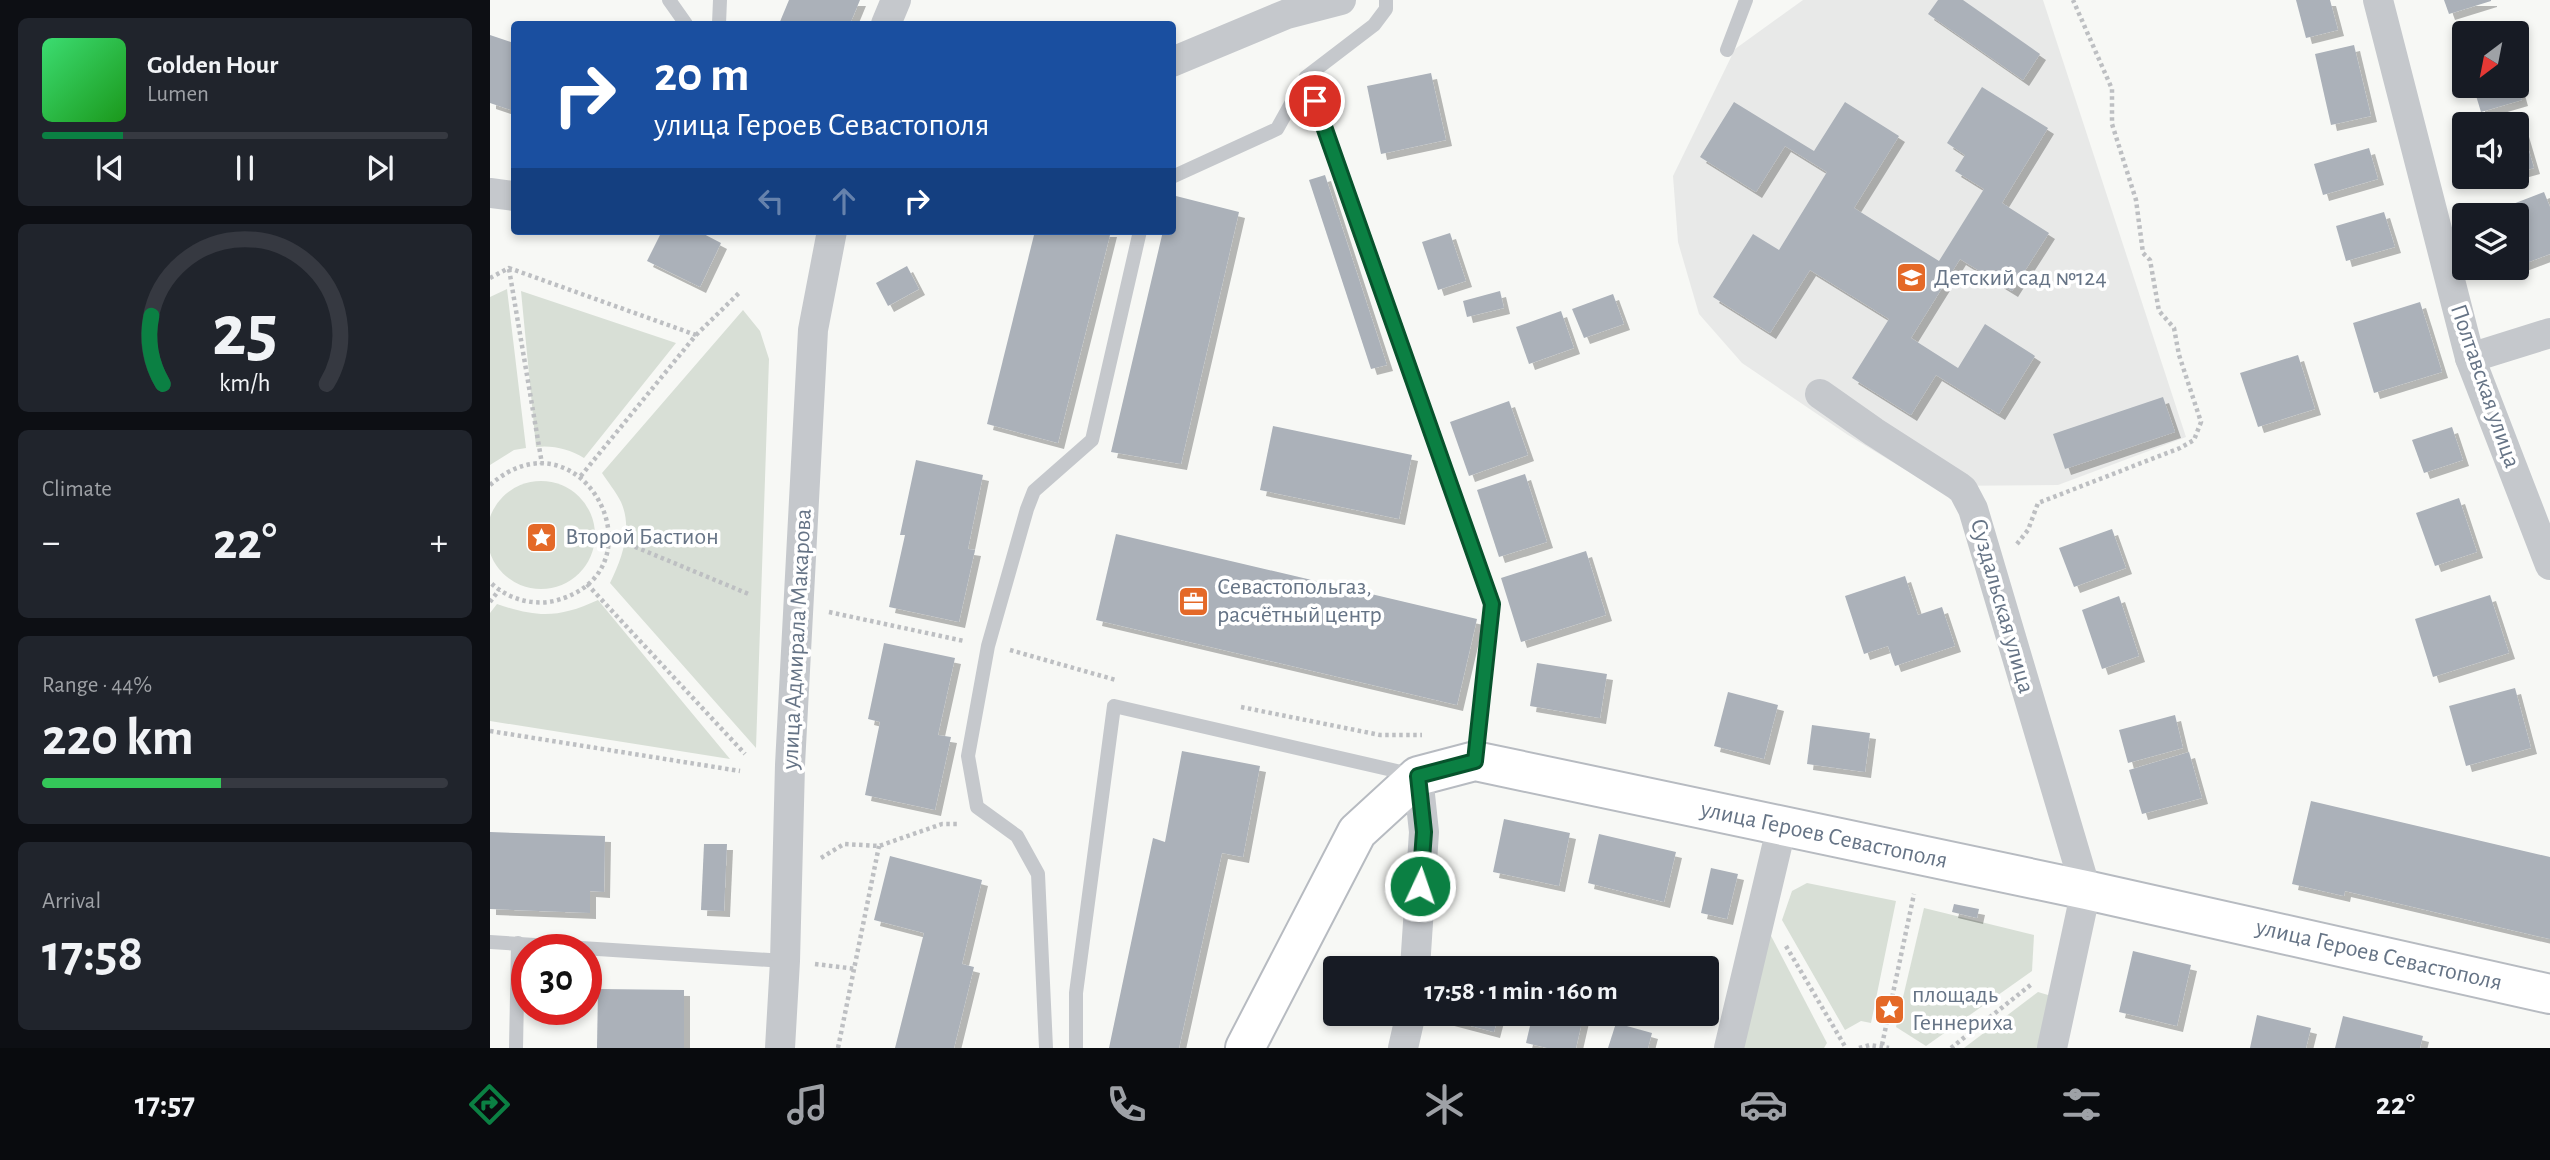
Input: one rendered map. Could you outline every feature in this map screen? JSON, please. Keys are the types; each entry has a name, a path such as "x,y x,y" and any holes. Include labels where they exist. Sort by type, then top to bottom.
{"main road":[{"name":"улица Героев Севастополя","path":"1245,1048 1357,832 1418,776 1475,761 2086,890 2550,994"}],"street":[{"path":"887,21 896,0"},
{"path":"1176,60 1287,14 1341,0"},
{"name":"Полтавская улица","path":"2378,0 2470,358 2550,565"},
{"path":"490,193 511,196"},
{"name":"улица Адмирала Макарова","path":"780,1048 790,765 813,330 830,235"},
{"path":"2470,358 2550,333"},
{"name":"Суздальская улица","path":"1820,394 1964,491 1973,509 2086,890"},
{"path":"1416,956 1424,832 1418,776"},
{"path":"1730,1048 1782,825"},
{"path":"2052,1048 2086,890"},
{"path":"1403,1048 1408,1026"}],"lane":[{"path":"669,0 683,21"},
{"path":"719,21 720,0"},
{"path":"1176,175 1278,129 1306,78 1374,25 1386,9 1386,0"},
{"path":"1727,50 1746,0"},
{"path":"1306,78 1492,604 1475,761"},
{"path":"1046,1048 1038,874 1017,836 977,807 968,756 988,646 1027,509 1034,491 1092,440 1139,235"},
{"path":"1076,1048 1076,993 1114,706 1418,776"},
{"path":"490,942 511,943"},
{"path":"602,949 785,961"},
{"path":"516,1025 516,1048"}],"path":[{"path":"1993,575 2028,530 2038,503 2180,448 2194,440 2201,422 2179,355 2174,328 2159,311 2150,260 2143,253 2136,200 2112,124 2112,89 2073,0"},
{"path":"490,278 509,268 696,335"},
{"path":"509,268 542,464"},
{"path":"580,477 696,335 739,293"},
{"path":"490,485 501,475 521,466 542,464 562,467 580,477 596,493 606,514 610,536 603,562 587,584 567,597 544,603 520,600 499,590 490,582"},
{"path":"610,536 751,595"},
{"path":"587,584 745,754"},
{"path":"490,601 499,590"},
{"path":"798,605 942,637"},
{"path":"1004,648 1126,682"},
{"path":"490,731 740,771"},
{"path":"787,879 844,844 879,846 942,824 998,822"},
{"path":"838,1048 879,846"},
{"path":"1882,1045 1914,894"},
{"path":"1763,906 1846,1048"},
{"path":"1951,1048 2073,951"},
{"path":"1859,1048 1882,1045 1889,1048"}],"shaded area":[{"name":"Детский сад №124","path":"1803,0 2043,0 2186,437 2058,485 1932,486 1848,435 1742,363 1699,314 1678,242 1673,176 1735,49"},
{"path":"507,289 526,448 514,450 490,465 490,297"},
{"path":"521,291 676,343 584,458 561,448 536,447"},
{"path":"743,310 760,331 769,359 756,748 610,583 622,554 626,523 621,502 602,473"},
{"path":"530,482 552,482 571,490 586,505 594,524 594,546 586,565 571,580 552,588 530,588 511,580 496,565 490,553 490,517 496,505 511,490"},
{"path":"598,600 730,759 490,721 490,613 497,604 525,612 548,614 572,610"},
{"path":"1807,883 1896,901 1871,1023 1861,1021 1845,1030 1782,920 1792,891"},
{"path":"1924,908 2034,935 2032,971 1926,1046 1896,1027"},
{"path":"1770,934 1827,1043 1824,1048 1742,1048"},
{"path":"2038,992 2048,995 2051,1003 2041,1048 1964,1048"}],"building":[{"path":"789,0 860,0 851,21 780,21"},
{"path":"1938,0 1963,0 2040,54 2023,80 1928,14"},
{"path":"2296,0 2330,0 2338,30 2306,38"},
{"path":"2444,0 2491,0 2491,1 2449,14"},
{"path":"490,35 511,42 511,110 490,103"},
{"path":"2354,45 2371,116 2331,125 2315,54"},
{"path":"1431,73 1446,140 1381,154 1367,86"},
{"path":"1982,87 2048,128 2002,203 2049,233 2012,291 1960,259 1911,338 1958,368 1985,324 2035,356 1999,414 1936,375 1911,415 1852,378 1889,319 1810,270 1770,333 1713,297 1753,234 1779,250 1827,172 1785,146 1756,192 1700,157 1734,102 1814,151 1845,102 1899,136 1854,208 1939,261 1984,189 1955,171 1965,155 1947,143"},
{"path":"2477,98 2521,98 2522,100 2481,112"},
{"path":"2369,148 2378,179 2323,195 2314,164"},
{"path":"2529,151 2534,168 2529,169"},
{"path":"1325,175 1387,365 1371,369 1309,180"},
{"path":"2544,192 2550,207 2550,254 2529,262 2529,203 2516,203"},
{"path":"1176,196 1239,212 1181,464 1111,452 1162,235 1176,235"},
{"path":"2384,212 2395,247 2346,261 2336,226"},
{"path":"1450,233 1466,281 1438,290 1422,242"},
{"path":"660,235 706,235 721,243 700,287 647,261"},
{"path":"1034,235 1110,235 1058,443 987,424"},
{"path":"907,266 919,289 888,306 876,283"},
{"path":"1500,291 1504,308 1467,317 1463,301"},
{"path":"1613,294 1624,324 1584,338 1572,309"},
{"path":"2420,302 2442,372 2374,393 2353,323"},
{"path":"1561,311 1574,348 1529,364 1516,327"},
{"path":"2298,355 2315,409 2258,427 2240,373"},
{"path":"2163,397 2175,432 2065,469 2053,434"},
{"path":"1509,401 1528,455 1469,476 1450,422"},
{"path":"1273,426 1412,455 1399,519 1260,490"},
{"path":"2452,427 2463,460 2424,473 2412,440"},
{"path":"916,460 983,475 968,549 975,550 959,622 889,607 905,535 900,535"},
{"path":"1525,474 1547,542 1499,557 1477,490"},
{"path":"2459,498 2477,552 2435,566 2416,513"},
{"path":"2112,529 2126,568 2074,587 2059,548"},
{"path":"1116,534 1477,619 1457,705 1096,620"},
{"path":"1586,551 1606,615 1521,642 1501,578"},
{"path":"1905,576 1918,615 1942,607 1955,646 1895,666 1888,646 1864,654 1845,596"},
{"path":"2490,595 2509,653 2433,677 2415,619"},
{"path":"2119,596 2139,656 2102,669 2082,610"},
{"path":"884,643 955,658 938,735 951,737 935,810 865,795 880,722 868,719"},
{"path":"1537,663 1607,674 1600,718 1530,706"},
{"path":"2515,688 2531,748 2466,766 2449,706"},
{"path":"1728,692 1778,705 1764,759 1714,746"},
{"path":"2175,715 2183,748 2128,763 2119,730"},
{"path":"1812,725 1870,733 1865,772 1807,764"},
{"path":"1182,751 1260,766 1243,857 1222,853 1179,1048 1109,1048 1153,838 1165,842"},
{"path":"2189,752 2202,798 2142,814 2129,770"},
{"path":"2311,801 2550,857 2550,939 2345,891 2344,896 2292,884"},
{"path":"1504,819 1570,833 1559,886 1493,872"},
{"path":"490,832 605,836 604,892 590,891 590,913 490,909"},
{"path":"1599,834 1676,852 1664,902 1588,883"},
{"path":"704,844 727,844 724,911 701,910"},
{"path":"890,856 982,880 962,964 974,967 954,1048 895,1048 924,933 874,920"},
{"path":"1711,868 1738,874 1727,919 1701,913"},
{"path":"1954,904 1979,909 1977,918 1952,912"},
{"path":"2133,951 2191,965 2177,1026 2119,1012"},
{"path":"602,989 684,990 684,1048 597,1048 597,1025 602,1025"},
{"path":"2257,1015 2311,1028 2306,1048 2250,1048"},
{"path":"2343,1016 2423,1036 2420,1048 2335,1048"},
{"path":"1471,1026 1496,1026 1494,1032"},
{"path":"1530,1026 1581,1026 1576,1048 1547,1048 1526,1043"},
{"path":"1615,1026 1627,1026 1652,1033 1648,1048 1608,1048"}],"place":[{"name":"Детский сад №124","path":"1911,278"},
{"name":"Второй Бастион","path":"542,537"},
{"name":"Севастопольгаз, расчётный центр","path":"1194,601"},
{"name":"площадь Геннериха","path":"1889,1009"}],"route":[{"path":"1315,101 1492,604 1475,761 1418,776 1424,832 1420,886"}]}
